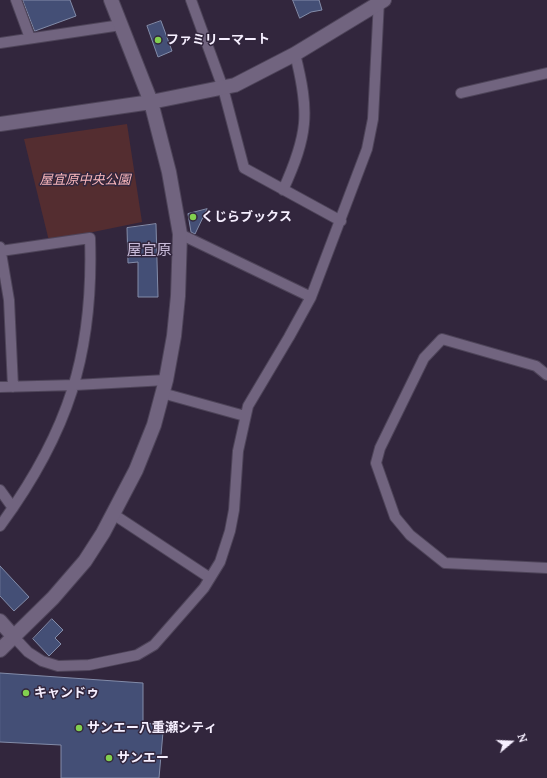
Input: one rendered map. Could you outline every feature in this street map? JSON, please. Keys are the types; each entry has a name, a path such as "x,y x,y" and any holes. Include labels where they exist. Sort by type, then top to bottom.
{"street":[{"path":"16,0 30,38"},
{"path":"0,650 53,598 85,561 113,514 136,470 154,424 166,380 178,296 180,234 170,172 151,102 111,0"},
{"path":"191,0 223,88 244,168 341,221"},
{"path":"0,124 151,102 235,85 295,54 381,1"},
{"path":"0,622 28,652 42,661 58,666 89,665 138,655 154,645 204,588 220,562 230,531 234,510 238,451 248,406 290,337 311,297 367,149 373,119 381,1"},
{"path":"0,43 121,25"},
{"path":"283,190 298,156 304,128 305,107 303,84 295,54"},
{"path":"461,93 547,73"},
{"path":"180,234 311,297"},
{"path":"0,526 28,486 46,455 75,385 84,349 89,315 91,273 90,238 0,249 9,300 13,387"},
{"path":"547,375 536,366 442,339 424,358 380,448 376,463 395,517 410,535 445,563 547,568"},
{"path":"0,387 166,380"},
{"path":"162,393 245,416"},
{"path":"0,490 13,508"},
{"path":"113,514 210,578"}],"green space":[{"name":"屋宜原中央公園","path":"127,124 142,222 49,241 24,139"}],"building":[{"path":"23,0 70,0 76,16 35,31"},
{"path":"293,0 319,0 322,10 311,12 300,18"},
{"path":"161,21 172,51 158,57 147,26"},
{"path":"207,209 195,234 191,232 188,214"},
{"path":"156,224 158,297 138,297 138,262 128,263 127,228"},
{"path":"0,566 29,597 14,611 0,596"},
{"path":"52,619 63,630 55,638 61,644 49,656 33,639"},
{"name":"サンエー八重瀬シティ","path":"0,673 143,683 143,723 154,724 163,732 159,778 61,778 61,745 0,742"}],"place":[{"name":"ファミリーマート","path":"158,40"},
{"name":"くじらブックス","path":"193,217"},
{"name":"キャンドゥ","path":"26,693"},
{"name":"サンエー八重瀬シティ","path":"79,728"},
{"name":"サンエー","path":"109,758"}],"district":[{"name":"屋宜原","path":"149,251"}]}
